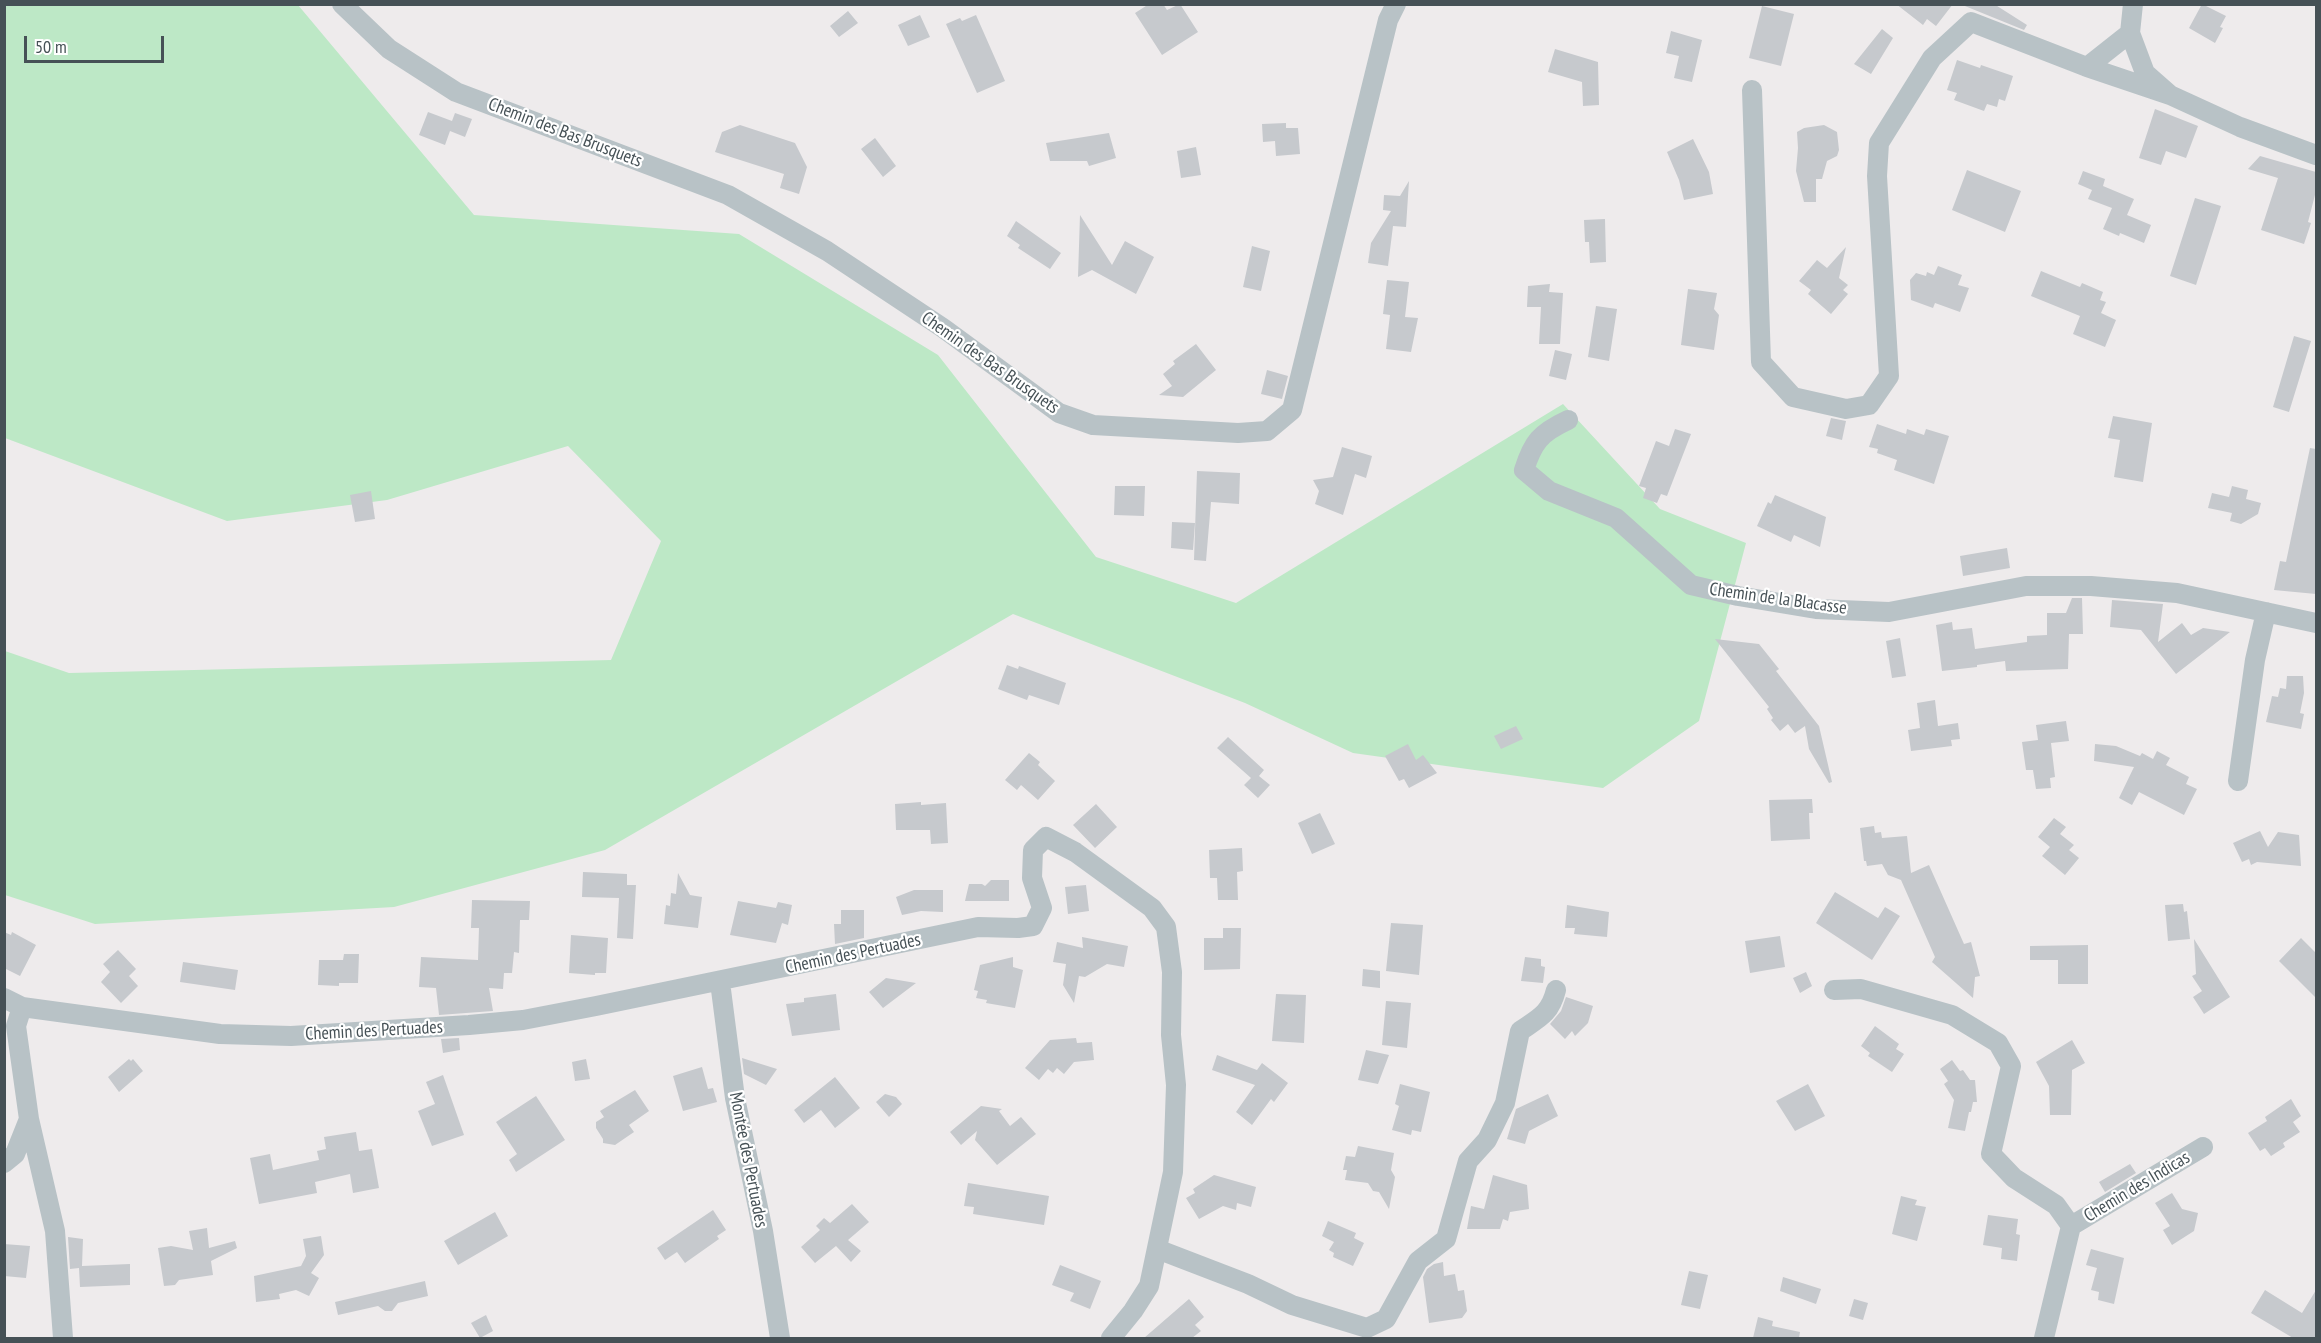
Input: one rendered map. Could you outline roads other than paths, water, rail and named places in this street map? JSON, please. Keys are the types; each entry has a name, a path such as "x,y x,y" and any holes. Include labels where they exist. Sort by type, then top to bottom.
{"street":[{"name":"Chemin des Bas Brusquets","path":"342,4 388,49 456,92 728,195 827,251 943,328 1059,413 1093,425 1238,433 1267,431 1292,410 1388,20 1396,4"},
{"path":"2133,4 2130,33 2145,73 2170,95"},
{"path":"1752,90 1761,362 1793,397 1846,409 1869,405 1889,376 1877,176 1879,143 1932,58 1971,22 2087,67 2170,95 2240,128 2316,155"},
{"path":"2087,67 2130,33"},
{"name":"Chemin de la Blacasse","path":"1568,420 1547,429 1531,448 1524,470 1549,491 1616,518 1691,585 1738,596 1816,609 1889,612 2026,586 2091,586 2177,593 2316,623"},
{"path":"2238,781 2255,660 2266,612"},
{"name":"Chemin des Pertuades","path":"13,1003 220,1034 291,1036 523,1020 720,982 978,927 1033,926 1042,908 1032,878 1033,850 1046,837 1075,852 1152,908 1166,927 1172,972 1171,1035 1176,1085 1173,1172 1149,1286 1111,1338"},
{"name":"Montée des Pertuades","path":"720,982 735,1098 763,1231 780,1338"},
{"name":"Chemin des Indicas","path":"1834,990 1861,989 1952,1015 1998,1043 2011,1066 1992,1154 2014,1178 2056,1205 2071,1226"},
{"path":"1157,1249 1248,1284 1292,1305 1367,1328 1386,1319 1418,1261 1446,1239 1468,1161 1487,1140 1505,1103 1520,1031 1541,1017 1553,1005 1557,990"},
{"path":"13,1003 29,1119 55,1231 63,1338"},
{"path":"4,1163 15,1154 29,1119"},
{"name":"Chemin des Indicas","path":"2044,1338 2071,1226 2203,1147"}]}
